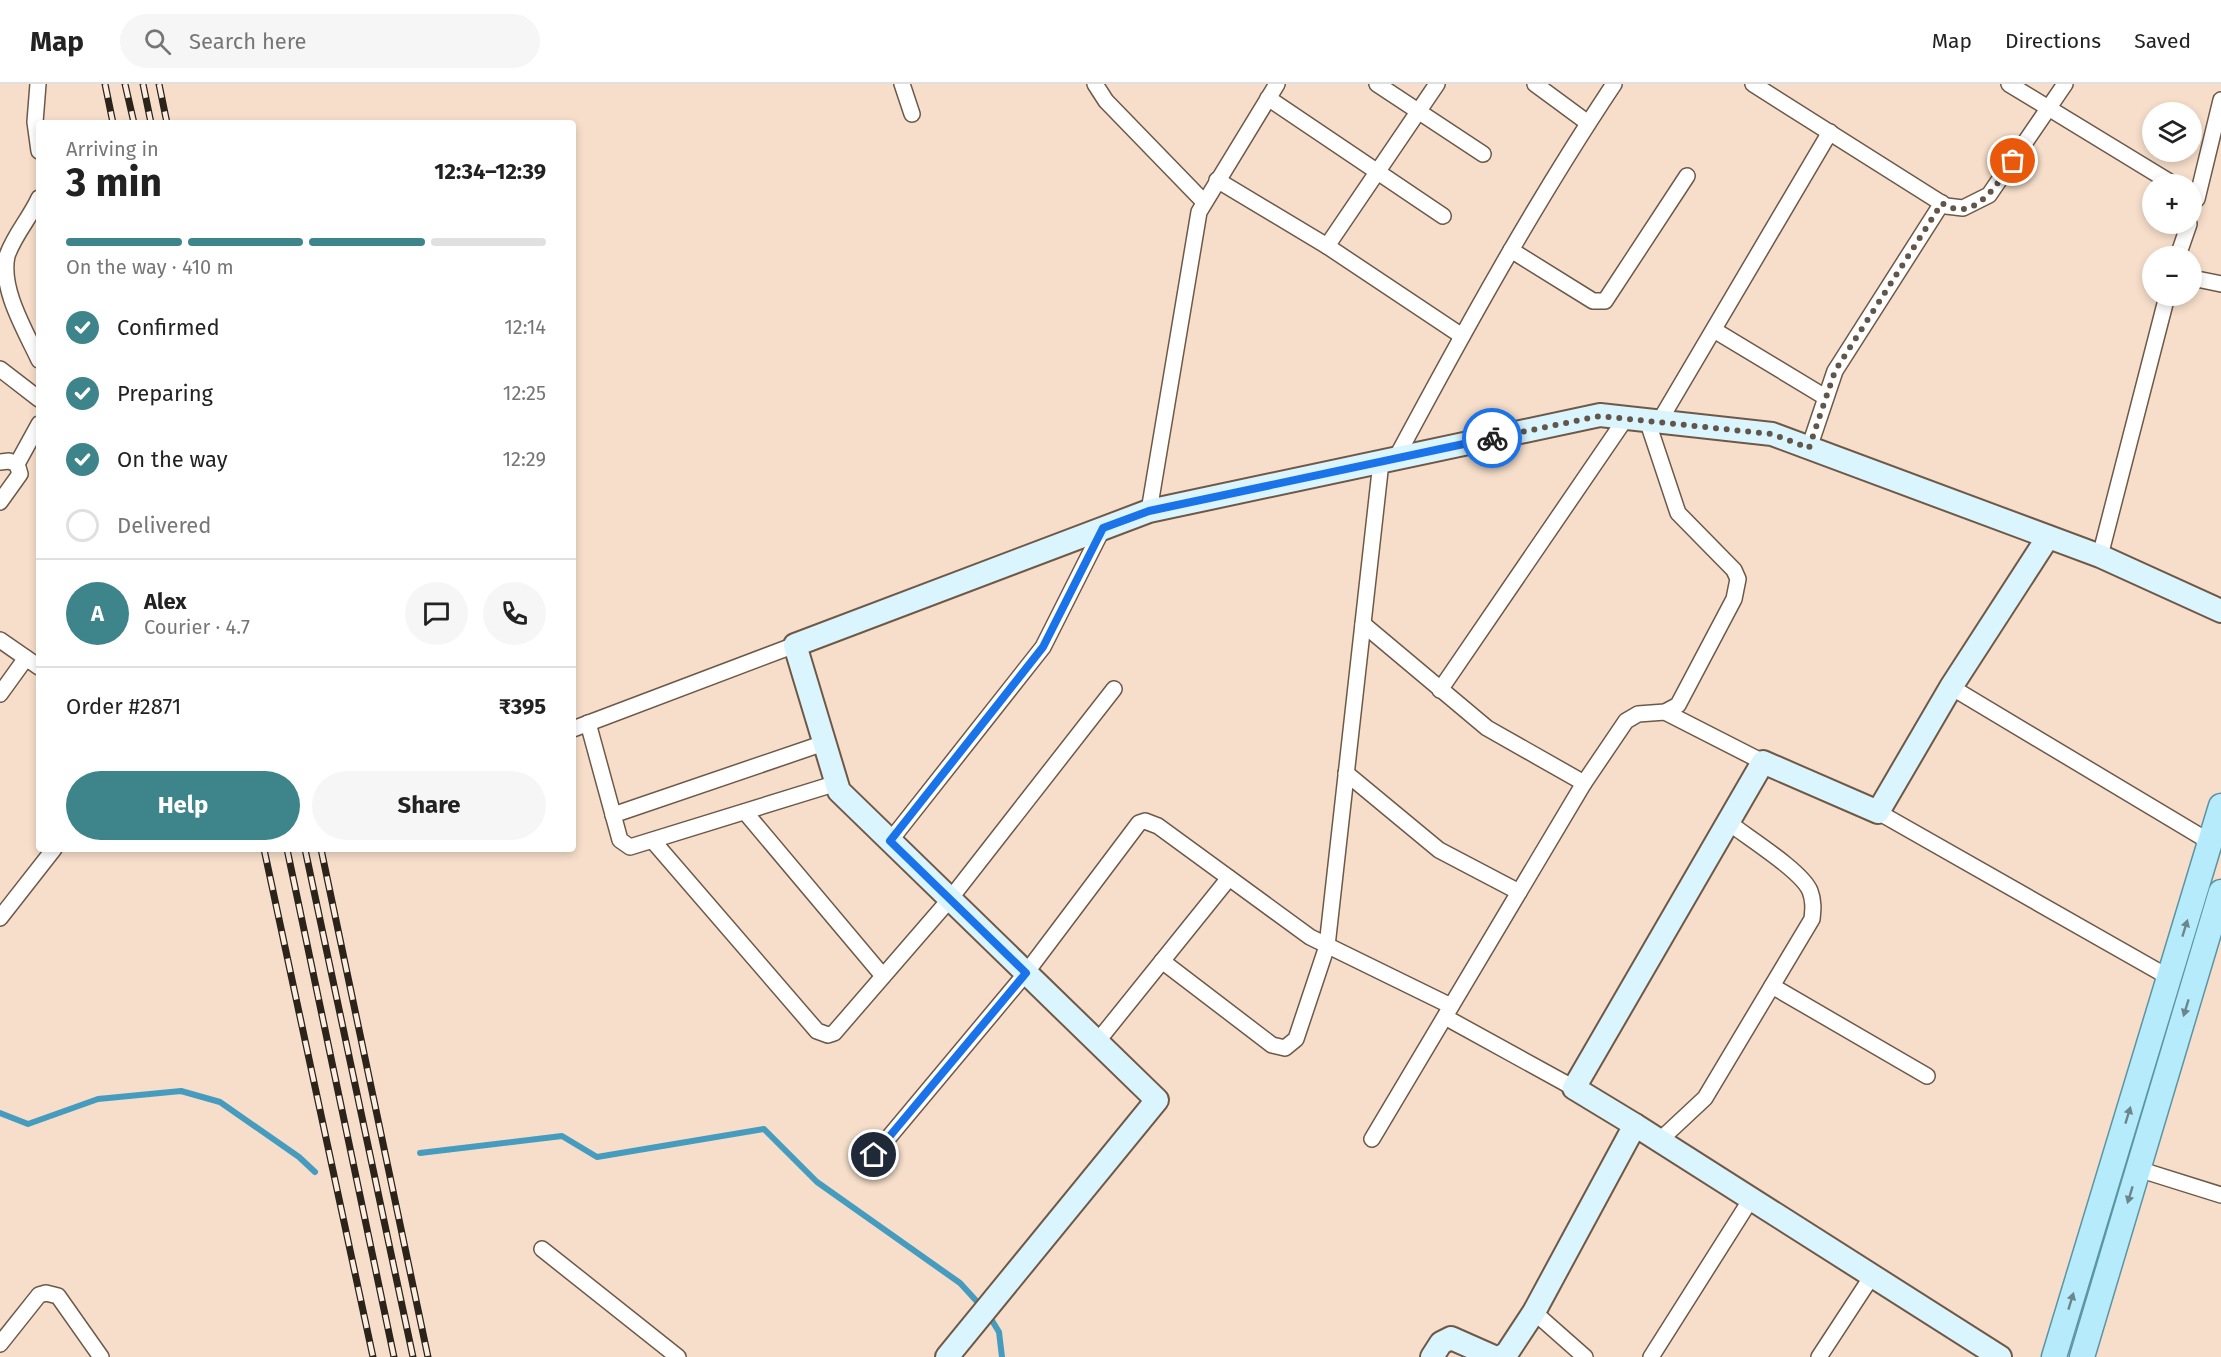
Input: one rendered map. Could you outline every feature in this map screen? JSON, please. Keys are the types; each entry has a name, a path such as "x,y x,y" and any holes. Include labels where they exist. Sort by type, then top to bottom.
{"main road":[{"path":"2054,1357 2221,806"},
{"path":"2082,1357 2221,892"}],"street":[{"path":"36,129 38,84"},
{"path":"902,84 912,114"},
{"path":"1095,84 1106,101 1204,202"},
{"path":"1149,511 1196,227 1204,202 1277,84"},
{"path":"1377,84 1482,154"},
{"path":"1328,246 1437,84"},
{"path":"1535,84 1588,123"},
{"path":"1162,961 1272,1045 1285,1048 1296,1039 1327,946 1363,624 1388,460 1511,250 1614,84"},
{"path":"1753,84 1942,203 1954,208 1963,208 1989,195 2066,84"},
{"path":"2009,84 2156,174"},
{"path":"1268,98 1377,174 1443,216"},
{"path":"2200,174 2221,100"},
{"path":"1440,690 1714,330 1830,132"},
{"path":"1511,250 1593,301 1605,301 1610,297 1687,176"},
{"path":"1217,180 1328,246 1462,336"},
{"path":"36,202 4,250 3,274 11,300 36,354"},
{"path":"1809,448 1835,371 1942,203"},
{"path":"2202,280 2221,284"},
{"path":"2100,556 2164,306"},
{"path":"1714,330 1825,397"},
{"path":"0,369 36,397"},
{"path":"576,728 1149,511 1600,416 1772,434 2100,556 2221,611"},
{"path":"1372,1139 1584,783 1626,721 1638,714 1665,712 1678,705 1734,599 1738,579 1734,570 1678,513 1644,420"},
{"path":"0,502 20,474 17,464 36,429"},
{"path":"0,462 9,461 17,464"},
{"path":"890,841 1043,647 1103,528"},
{"path":"1878,812 1951,687 2048,537"},
{"path":"1363,624 1486,728 1584,783"},
{"path":"0,640 33,663 0,694"},
{"path":"795,645 839,791 1157,1100 947,1357"},
{"path":"1951,687 2210,842"},
{"path":"653,841 817,1031 828,1035 834,1033 950,899 1114,689"},
{"path":"1665,712 1763,762 1878,812 2170,978"},
{"path":"588,723 620,840 624,844 636,846 837,783"},
{"path":"613,815 824,742"},
{"path":"1574,1088 1763,762"},
{"path":"1346,773 1439,850 1519,892"},
{"path":"745,812 883,976"},
{"path":"874,1155 1026,973 1139,823 1144,820 1158,826 1310,937 1448,1012 1635,1125 2000,1357"},
{"path":"1659,1140 1705,1098 1812,919 1814,904 1810,890 1800,877 1728,822"},
{"path":"0,918 52,852"},
{"path":"1097,1042 1229,878"},
{"path":"1772,986 1928,1077"},
{"path":"1501,1357 1507,1353 1534,1312 1635,1125"},
{"path":"2138,1169 2221,1195"},
{"path":"1651,1357 1751,1199"},
{"path":"542,1249 674,1356"},
{"path":"1819,1357 1872,1276"},
{"path":"0,1344 39,1295 53,1294 58,1296 101,1357"},
{"path":"1534,1312 1585,1357"},
{"path":"1432,1357 1441,1343 1451,1338 1494,1357"}],"waterway":[{"path":"0,1113 28,1124 98,1099 181,1091 220,1102 299,1157 315,1172"},
{"path":"420,1153 562,1136 597,1157 764,1129 817,1182 960,1283 982,1307"},
{"path":"988,1314 999,1332 1002,1357"}],"railway":[{"path":"105,84 112,120"},
{"path":"125,84 133,120"},
{"path":"143,84 150,120"},
{"path":"159,84 166,120"},
{"path":"265,852 373,1357"},
{"path":"288,852 394,1357"},
{"path":"306,852 413,1357"},
{"path":"322,852 428,1357"}],"way so far":[{"path":"1492,438 1600,416 1772,434 1809,448 1835,371 1942,203 1954,208 1963,208 1981,202 1989,195 2013,161"}],"route":[{"path":"874,1155 1026,973 890,841 1043,647 1103,528 1149,511 1492,438"}]}
